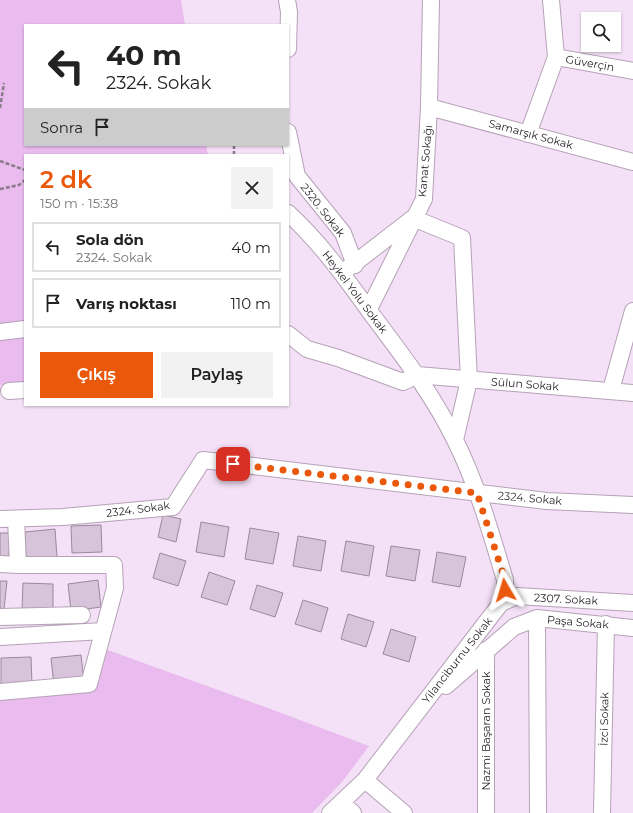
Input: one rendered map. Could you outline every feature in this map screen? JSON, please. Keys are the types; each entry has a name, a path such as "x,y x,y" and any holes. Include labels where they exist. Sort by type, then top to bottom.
{"street":[{"path":"288,0 289,24"},
{"name":"Kanat Sokağı","path":"369,309 413,218 424,199 429,106 431,0"},
{"path":"528,134 556,57 551,0"},
{"name":"Güverçin","path":"556,57 630,69"},
{"name":"Samarşık Sokak","path":"429,106 633,162"},
{"name":"2320. Sokak","path":"289,137 297,176 343,233 348,269"},
{"name":"Heykel Yolu Sokak","path":"289,214 348,269 369,309 417,375"},
{"path":"348,269 413,218 462,238 469,380 455,440"},
{"path":"611,390 633,311"},
{"path":"0,332 24,329"},
{"path":"289,335 307,349 338,358 403,382 417,375"},
{"name":"Sülun Sokak","path":"417,375 633,393"},
{"name":"Yilanciburnu Sokak","path":"336,808 365,780 501,603 505,580 477,493 455,440 417,375"},
{"path":"9,391 24,390"},
{"name":"2324. Sokak","path":"0,519 63,517 173,507 203,460 546,501 633,505"},
{"path":"16,518 18,565"},
{"path":"0,564 114,565 114,588 89,684 0,692"},
{"name":"2307. Sokak","path":"501,603 517,596 633,603"},
{"path":"0,617 82,615"},
{"path":"537,618 538,813"},
{"name":"Paşa Sokak","path":"414,716 486,650 514,627 537,618 633,628"},
{"name":"İzci Sokak","path":"602,813 606,624"},
{"path":"0,637 103,631"},
{"name":"Nazmi Başaran Sokak","path":"486,650 486,813"},
{"path":"365,780 404,813"},
{"path":"336,808 353,813"}],"path":[{"path":"0,108 4,83"},
{"path":"0,161 24,170"},
{"path":"0,189 19,185 24,181"}],"shaded area":[{"path":"0,0 181,0 185,24 24,24 24,146 206,146 208,154 24,154 24,383 0,385"},
{"path":"105,649 369,746 342,782 312,813 0,813 0,701 93,689"}],"building":[{"path":"163,515 181,519 176,542 158,537"},
{"path":"201,522 229,527 224,557 196,552"},
{"path":"101,525 102,552 72,553 71,526"},
{"path":"250,528 279,533 273,564 245,559"},
{"path":"55,529 57,557 26,559 25,532"},
{"path":"0,533 10,533 9,560 0,560"},
{"path":"298,536 326,541 321,571 293,566"},
{"path":"346,541 374,546 369,576 341,571"},
{"path":"391,546 420,550 415,581 386,576"},
{"path":"437,552 466,557 460,587 432,582"},
{"path":"160,553 186,561 178,586 153,578"},
{"path":"209,572 235,581 227,605 201,597"},
{"path":"98,580 101,607 71,611 68,584"},
{"path":"0,581 7,581 4,609 0,608"},
{"path":"23,583 53,584 53,611 22,610"},
{"path":"257,585 283,593 275,617 250,609"},
{"path":"303,600 328,608 321,632 295,624"},
{"path":"348,614 374,622 366,647 341,639"},
{"path":"391,629 416,637 409,662 383,654"},
{"path":"81,655 84,682 54,685 51,658"},
{"path":"31,657 32,685 1,685 1,658"}],"route":[{"path":"233,464 477,493 505,580 505,590"}]}
